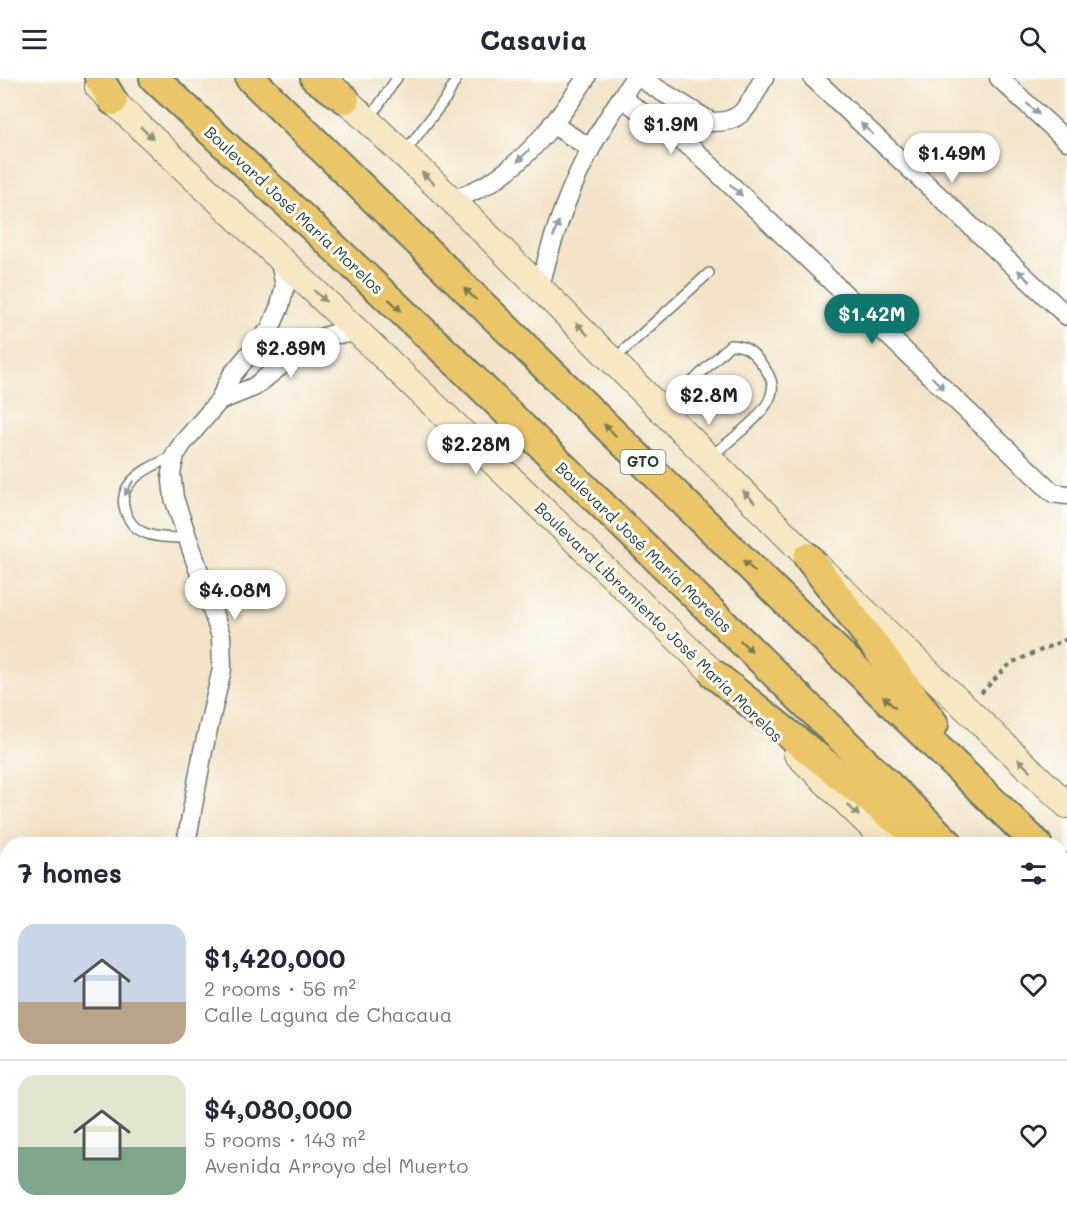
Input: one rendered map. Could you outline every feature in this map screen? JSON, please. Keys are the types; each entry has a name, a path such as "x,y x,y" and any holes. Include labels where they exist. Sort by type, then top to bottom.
{"main road":[{"name":"Boulevard José María Morelos","path":"154,78 456,363 942,837"},
{"name":"GTO","path":"250,78 1030,837"},
{"path":"315,78 345,99"},
{"path":"808,557 918,705 998,806"},
{"path":"715,675 892,817 923,837"}],"street":[{"name":"Boulevard Libramiento José María Morelos","path":"90,78 106,89 882,837"},
{"path":"323,78 540,286 808,557 1067,805"},
{"path":"453,201 492,181 520,159 552,124 586,78"},
{"path":"540,286 549,248 564,205 590,148 634,78"},
{"path":"640,78 711,122 722,122 740,116 764,78"},
{"path":"813,78 1067,316"},
{"path":"999,78 1067,141"},
{"path":"622,98 694,150 1053,493 1067,495"},
{"path":"694,150 711,122"},
{"path":"552,124 590,148"},
{"path":"187,837 203,751 222,669 220,636 174,498 171,473 176,455 183,443 219,401 232,375 270,329 280,306 285,285 279,257"},
{"path":"219,401 254,387 312,341 333,334 359,333"}],"lane":[{"path":"368,121 396,78"},
{"path":"402,154 447,97 457,78"},
{"path":"613,360 709,273"},
{"path":"663,411 730,345 742,345 753,353 764,367 772,384 772,396 755,419 709,457"},
{"path":"176,455 134,478 127,487 123,505 127,518 137,530 158,537 188,538"}],"path":[{"path":"965,708 1011,663 1067,639"}]}
